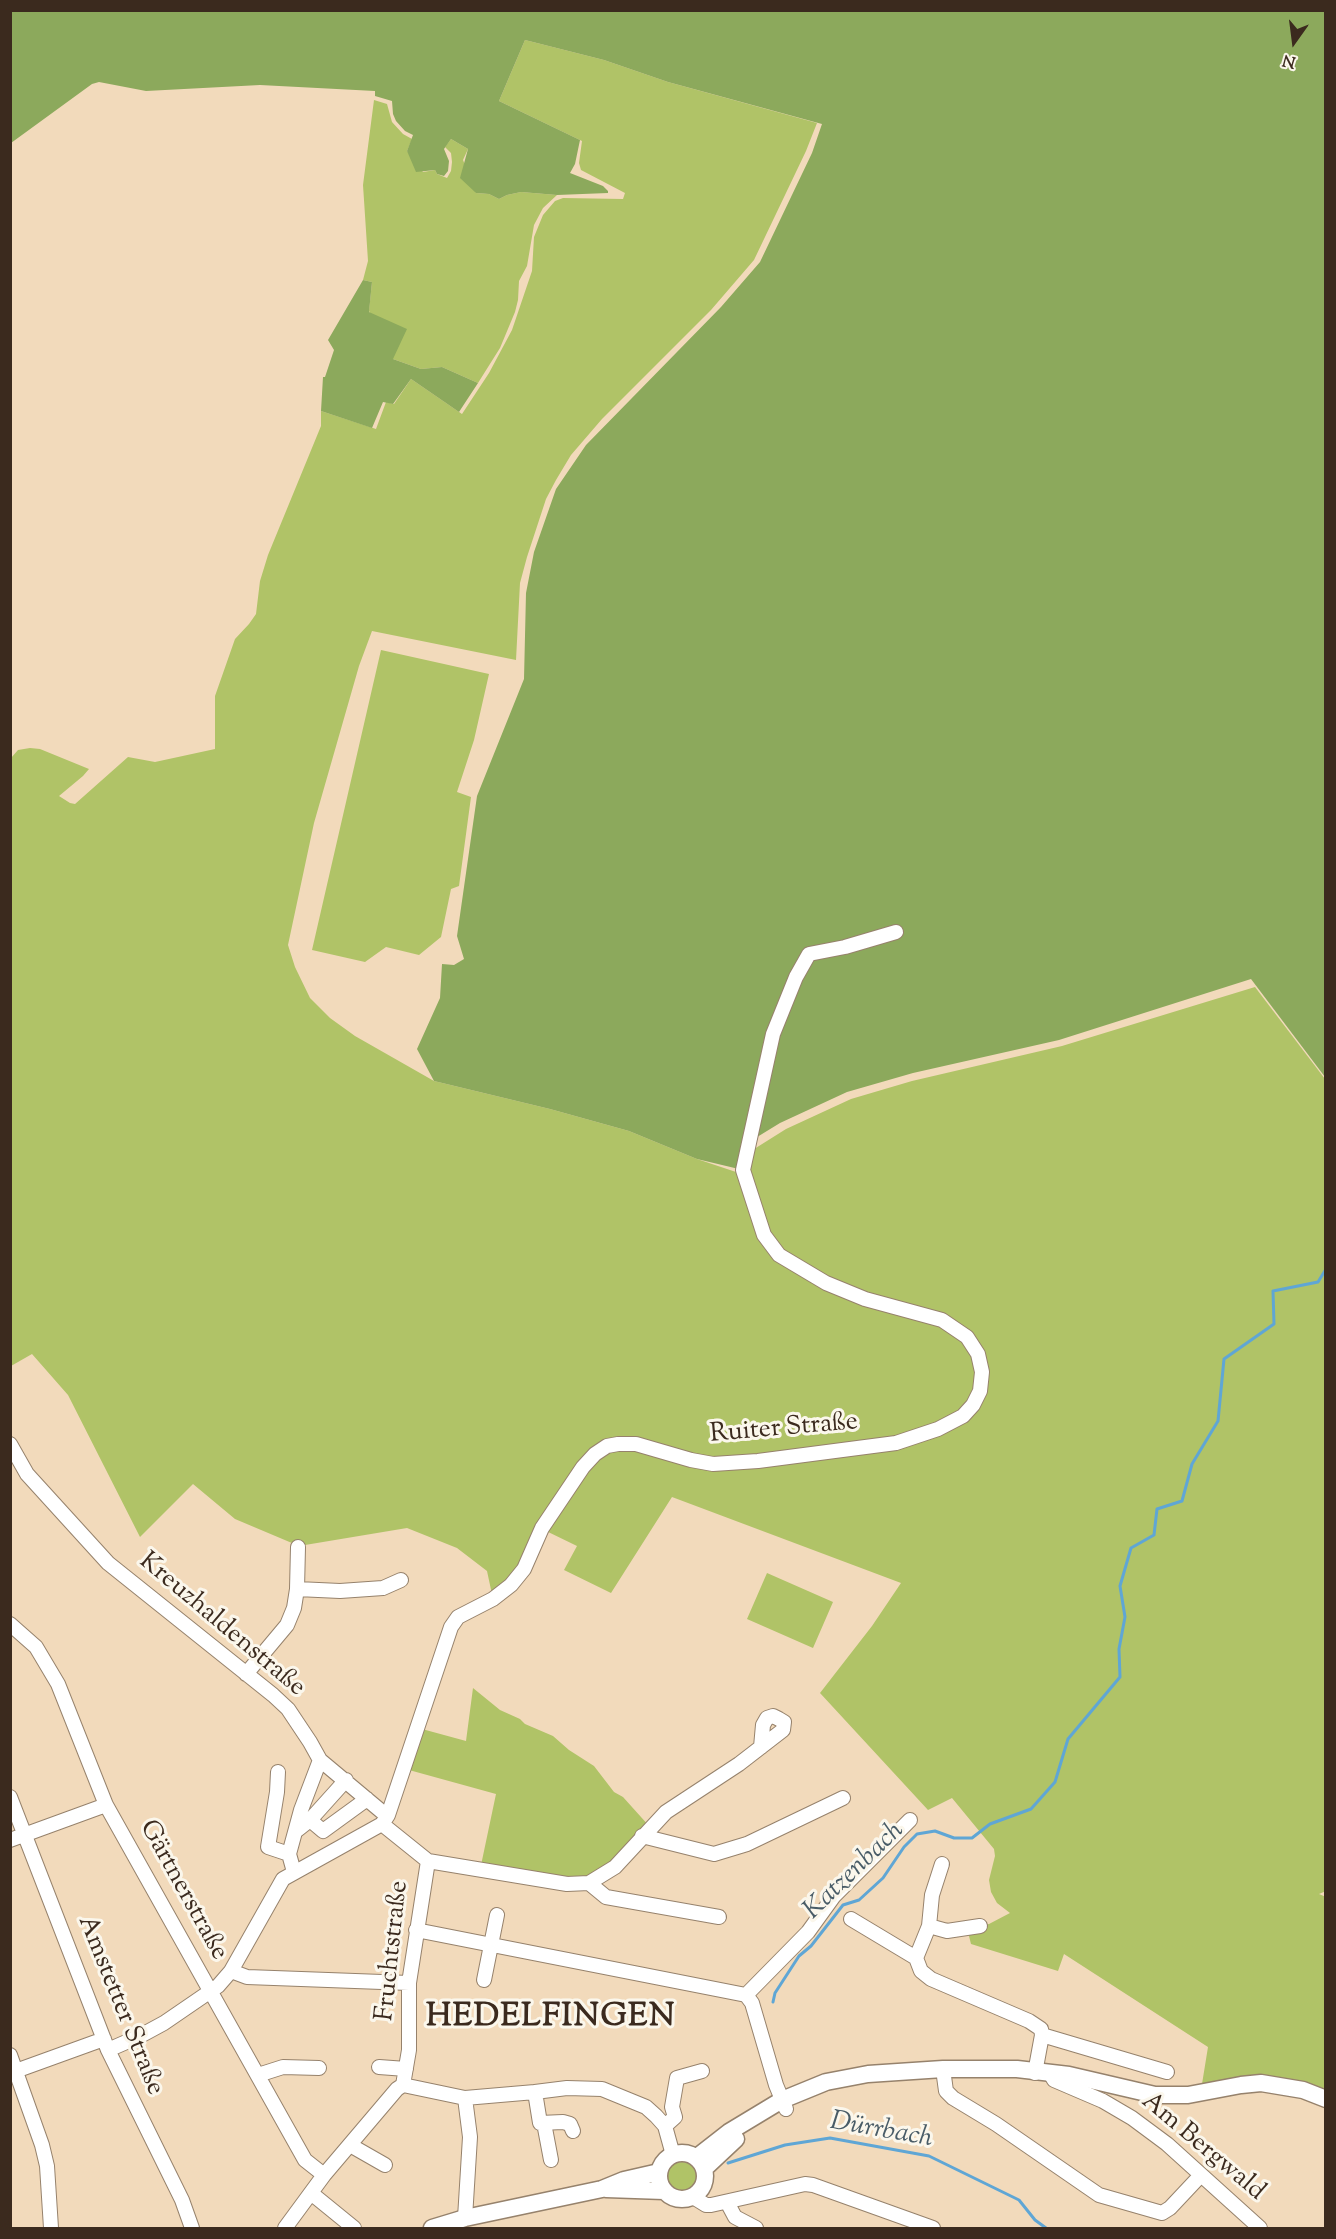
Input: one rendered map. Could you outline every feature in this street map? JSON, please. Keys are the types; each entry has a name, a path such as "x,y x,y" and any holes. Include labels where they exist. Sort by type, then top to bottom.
{"main road":[{"path":"700,2163 784,2104 844,2089 943,2073 1016,2078 1042,2073 1070,2075 1155,2095 1188,2095 1241,2085 1261,2084 1303,2090 1326,2099"},
{"path":"684,2153 700,2163 704,2182 693,2197 677,2199 664,2191 660,2185 659,2172 664,2162 673,2155 684,2153"},
{"path":"432,2229 465,2218 602,2189 624,2180 659,2172"},
{"path":"602,2189 664,2191"}],"street":[{"name":"Ruiter Straße","path":"385,1820 451,1627 458,1617 493,1599 511,1585 524,1569 542,1528 583,1467 595,1454 607,1446 636,1444 713,1464 758,1461 896,1443 938,1430 963,1416 973,1406 980,1391 982,1372 978,1354 968,1337 942,1320 865,1299 826,1283 779,1255 764,1235 743,1170 773,1034 796,977 809,954 845,947 896,932"},
{"name":"Kreuzhaldenstraße","path":"10,1444 27,1474 108,1563 273,1695 288,1709 320,1760"},
{"path":"246,1674 287,1625 294,1608 298,1547"},
{"path":"297,1589 340,1591 383,1588 400,1580"},
{"name":"Gärtnerstraße","path":"10,1624 36,1647 58,1684 106,1805 305,2160 324,2175"},
{"path":"428,1861 567,1884 589,1883 615,1867 666,1812 730,1771 761,1747"},
{"name":"Fruchtstraße","path":"320,1760 367,1799 385,1820 428,1861 409,1983 409,2050 403,2085"},
{"path":"294,1872 289,1854 301,1810 320,1760"},
{"path":"278,1772 268,1847 289,1854"},
{"path":"296,1831 310,1820 346,1780"},
{"name":"Amstetter Straße","path":"10,1797 106,2045 182,2200 192,2229"},
{"path":"642,1836 714,1854 747,1844 843,1798"},
{"path":"310,1820 323,1831 367,1799"},
{"path":"10,1840 106,1805"},
{"path":"14,2072 106,2045 164,2023 211,1991 231,1971 283,1879 385,1820"},
{"path":"746,1995 808,1932 840,1889 910,1820"},
{"path":"916,1958 928,1926 932,1895 942,1864"},
{"path":"589,1883 606,1897 719,1917"},
{"path":"484,1980 497,1915"},
{"path":"851,1919 916,1958 921,1971 931,1979 1036,2024 1041,2029 1042,2035 1042,2073"},
{"path":"928,1926 947,1930 980,1926"},
{"path":"416,1930 746,1995 752,2003 784,2104"},
{"path":"231,1971 247,1977 409,1983"},
{"path":"1042,2035 1167,2072"},
{"path":"10,2055 44,2156 51,2229"},
{"path":"258,2075 283,2067 319,2068"},
{"path":"379,2067 406,2069"},
{"path":"665,2126 675,2117 672,2107 677,2078 702,2071"},
{"path":"943,2073 946,2091 953,2098 996,2124 1099,2195 1162,2212 1170,2208 1201,2175"},
{"name":"Am Bergwald","path":"1042,2073 1095,2097 1132,2118 1167,2144 1260,2229"},
{"path":"285,2229 324,2175 397,2089 403,2085 465,2098 567,2088 602,2089 646,2107 665,2126 673,2155"},
{"path":"535,2092 540,2123 563,2121 570,2124 573,2131"},
{"path":"465,2098 470,2137 465,2218"},
{"path":"544,2122 551,2160"},
{"path":"350,2145 384,2166"},
{"path":"693,2197 706,2205 805,2184 813,2185 933,2229"},
{"path":"311,2193 354,2229"},
{"path":"728,2202 735,2217 756,2229"}],"green space":[{"path":"11,11 1325,11 1325,1077 1251,979 1059,1040 913,1073 847,1092 780,1123 749,1142 743,1170 697,1159 629,1131 434,1081 417,1049 440,998 442,964 454,965 464,959 457,936 477,796 524,679 526,593 534,552 556,489 586,445 721,307 760,262 812,153 822,124 668,82 604,60 525,40 499,101 580,140 575,164 570,173 603,186 608,193 557,195 521,192 499,199 489,194 476,193 460,178 468,149 451,139 444,149 449,161 448,171 444,176 437,174 435,170 416,172 407,151 413,135 405,131 396,121 392,101 375,96 375,91 260,85 146,91 99,82 92,84 11,143"},
{"path":"525,40 604,60 668,82 817,123 754,260 711,310 602,419 571,455 556,480 546,499 520,583 516,660 372,631 359,666 314,823 288,945 295,967 310,998 330,1018 355,1036 434,1081 629,1131 697,1159 748,1176 751,1151 786,1129 851,1099 912,1081 1062,1046 1255,987 1325,1079 1326,1891 1319,1894 1326,1897 1325,2092 1230,2080 1202,2084 1208,2047 1064,1954 1058,1971 971,1944 967,1928 989,1924 1010,1913 997,1903 991,1892 989,1880 995,1856 994,1849 952,1798 928,1810 820,1693 872,1626 901,1583 672,1497 611,1593 564,1570 577,1546 542,1529 524,1569 493,1599 487,1571 457,1548 407,1528 299,1546 235,1519 193,1484 140,1537 68,1395 32,1354 11,1366 11,758 18,750 40,749 89,769 59,796 75,804 128,757 155,762 215,749 215,696 235,639 256,614 260,581 268,555 321,426 321,411 376,429 386,402 394,404 411,379 462,414 489,373 512,330 532,271 534,237 543,215 555,201 563,198 623,199 625,193 581,170 579,163 582,141 499,101"},
{"path":"374,100 387,104 392,122 403,134 412,139 407,151 423,172 435,170 437,174 447,178 452,162 451,153 445,147 451,139 468,149 463,160 476,193 489,194 499,199 521,192 557,195 543,208 534,225 527,266 519,281 515,312 500,348 478,383 442,367 421,369 393,359 369,311 372,282 363,280 368,261 363,185"},
{"path":"363,280 372,282 369,312 407,329 393,359 421,369 442,367 478,383 459,412 411,379 393,404 383,402 372,428 321,411 323,377 325,377 334,350 328,340"},
{"path":"381,650 489,674 474,740 457,792 471,797 459,886 451,889 441,937 419,955 386,947 365,962 312,950"},
{"path":"767,1573 833,1602 813,1648 747,1619"},
{"path":"473,1688 500,1710 553,1736 569,1750 594,1766 614,1792 623,1797 650,1827 589,1883 480,1870 496,1794 409,1770 422,1729 466,1741"},
{"path":"682,2162 693,2166 697,2177 693,2188 682,2192 671,2188 667,2177 671,2166"}],"waterway":[{"name":"Katzenbach","path":"773,2002 775,1993 799,1956 811,1946 843,1905 859,1900 883,1878 904,1847 917,1834 935,1831 954,1838 972,1838 990,1824 1031,1809 1055,1782 1068,1739 1120,1677 1119,1649 1125,1617 1120,1586 1131,1548 1154,1535 1157,1509 1182,1501 1192,1464 1218,1421 1224,1359 1274,1324 1273,1291 1318,1282 1326,1269"},
{"name":"Dürrbach","path":"728,2163 785,2145 830,2138 929,2156 1019,2200 1035,2220 1046,2228"}],"district":[{"name":"HEDELFINGEN","path":"551,2020"}]}
